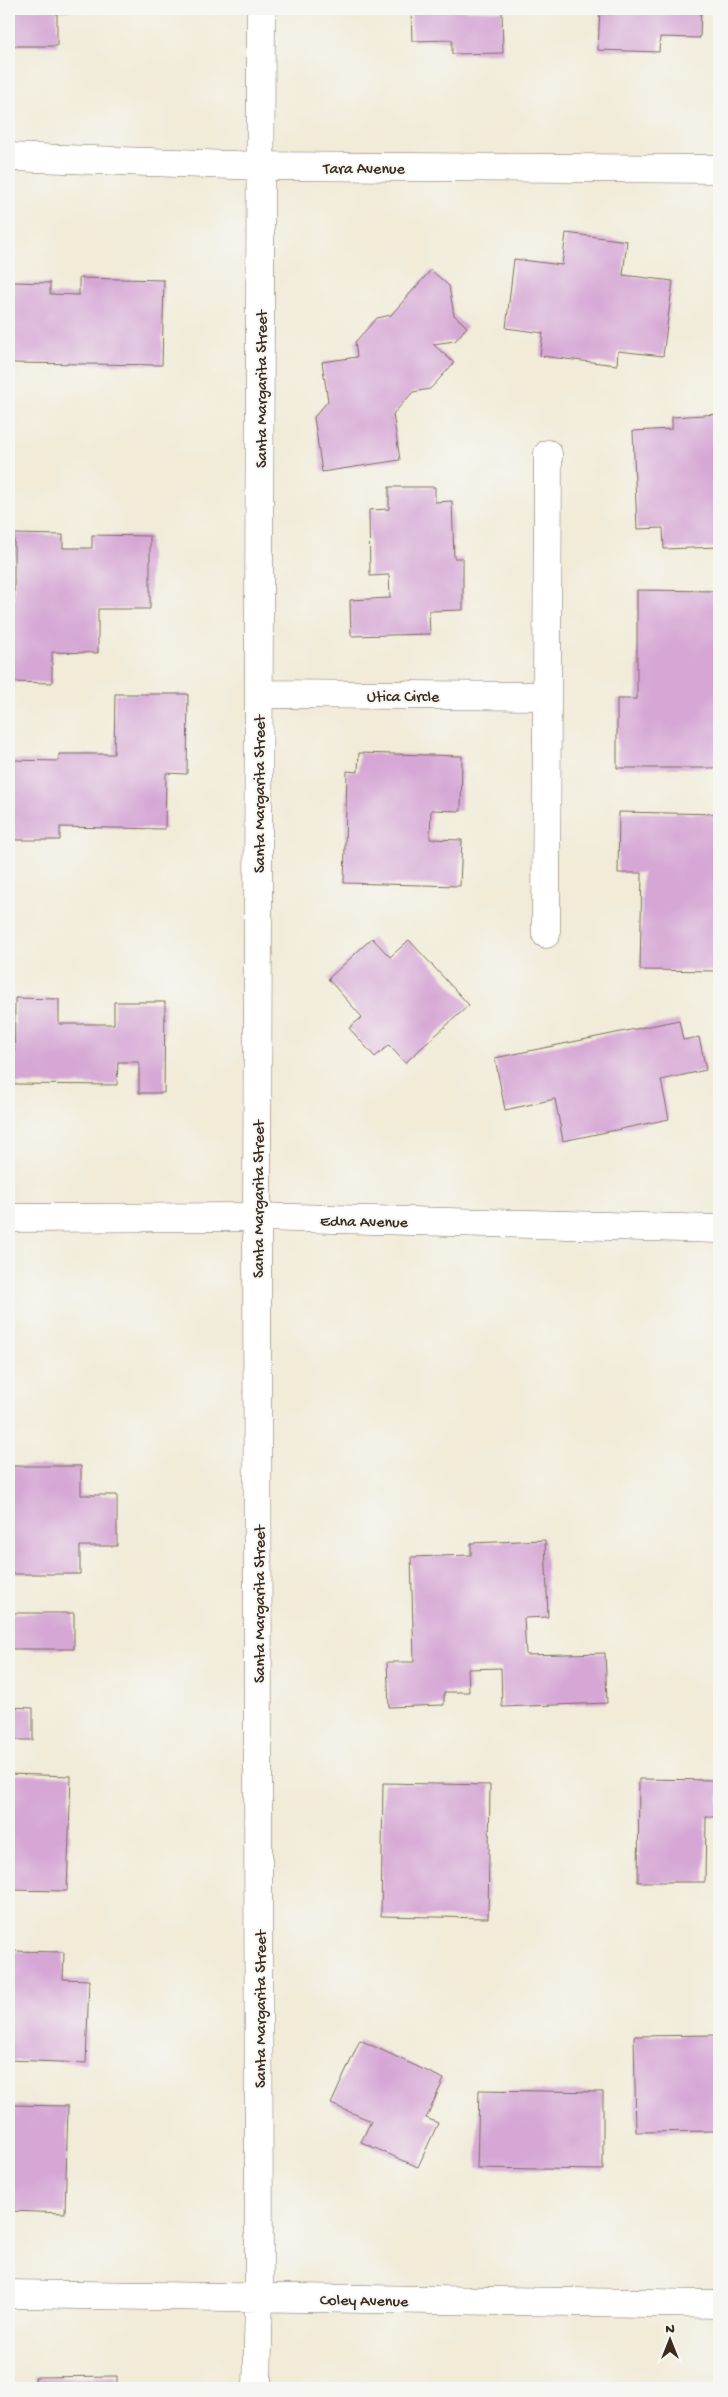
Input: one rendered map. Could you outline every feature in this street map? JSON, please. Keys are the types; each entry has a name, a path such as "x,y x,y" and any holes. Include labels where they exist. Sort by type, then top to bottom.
{"street":[{"name":"Santa Margarita Street","path":"257,2388 259,2297 256,1217 261,9"},
{"name":"Tara Avenue","path":"9,157 260,166 719,169"},
{"path":"546,934 548,454"},
{"name":"Utica Circle","path":"259,694 547,696"},
{"name":"Edna Avenue","path":"9,1218 256,1217 719,1229"},
{"name":"Coley Avenue","path":"9,2294 719,2304"}],"building":[{"path":"9,9 104,9 104,11 57,11 57,46 9,46"},
{"path":"411,9 502,11 503,53 452,54 452,40 412,41"},
{"path":"600,9 701,9 700,38 660,37 659,52 598,50"},
{"path":"566,233 627,241 623,275 673,281 663,356 618,351 617,365 540,356 543,333 506,328 514,259 562,265"},
{"path":"431,270 449,286 454,315 467,327 455,341 433,344 454,363 430,389 413,392 393,414 400,460 322,472 314,417 328,401 322,362 357,357 355,342 377,318 391,315"},
{"path":"79,278 164,280 162,365 10,363 12,282 50,283 50,294 79,295"},
{"path":"719,414 719,547 664,549 663,528 637,529 633,431 672,429 672,417"},
{"path":"389,487 435,487 435,502 452,501 454,558 463,558 463,610 429,611 430,634 351,636 350,600 390,598 389,575 370,576 369,510 389,509"},
{"path":"14,534 63,535 63,548 92,548 92,535 150,536 150,609 98,609 98,653 52,652 52,683 9,682 9,599 14,599"},
{"path":"637,590 719,591 719,768 617,768 617,699 637,699"},
{"path":"115,694 188,694 187,774 166,773 165,829 60,827 60,840 9,840 9,760 59,761 59,754 114,754"},
{"path":"359,753 462,756 461,811 431,810 430,839 462,840 460,886 344,883 347,771 358,772"},
{"path":"619,812 719,814 719,971 640,970 642,873 618,873"},
{"path":"372,938 390,957 409,940 469,1005 405,1063 389,1045 375,1057 349,1028 362,1017 328,979"},
{"path":"15,998 59,999 59,1024 114,1024 114,1002 165,1002 164,1093 139,1093 139,1062 118,1062 117,1085 14,1084"},
{"path":"679,1020 683,1040 699,1037 706,1070 661,1080 669,1119 563,1141 555,1099 505,1110 495,1058"},
{"path":"9,1359 11,1359 11,1393 9,1393"},
{"path":"9,1466 81,1466 81,1495 117,1495 117,1546 80,1546 80,1574 9,1574"},
{"path":"545,1540 548,1617 524,1618 526,1655 605,1653 607,1703 502,1707 501,1668 468,1669 469,1692 444,1692 444,1705 389,1707 387,1662 414,1662 411,1557 471,1555 471,1543"},
{"path":"9,1613 74,1613 74,1649 9,1649"},
{"path":"9,1707 33,1708 33,1740 9,1740"},
{"path":"9,1774 71,1776 67,1891 9,1890"},
{"path":"639,1779 719,1780 719,1817 706,1817 705,1882 638,1882"},
{"path":"383,1783 490,1785 488,1918 381,1916"},
{"path":"9,1951 64,1952 63,1979 89,1980 86,2063 9,2060"},
{"path":"719,2035 719,2131 636,2132 634,2036"},
{"path":"360,2040 444,2079 426,2118 438,2123 418,2167 361,2142 371,2121 331,2104"},
{"path":"479,2090 603,2092 603,2170 477,2168"},
{"path":"9,2105 68,2106 65,2213 9,2211"},
{"path":"117,2376 117,2388 36,2388 35,2377"},
{"path":"376,2385 485,2387 485,2388 376,2388"}]}
